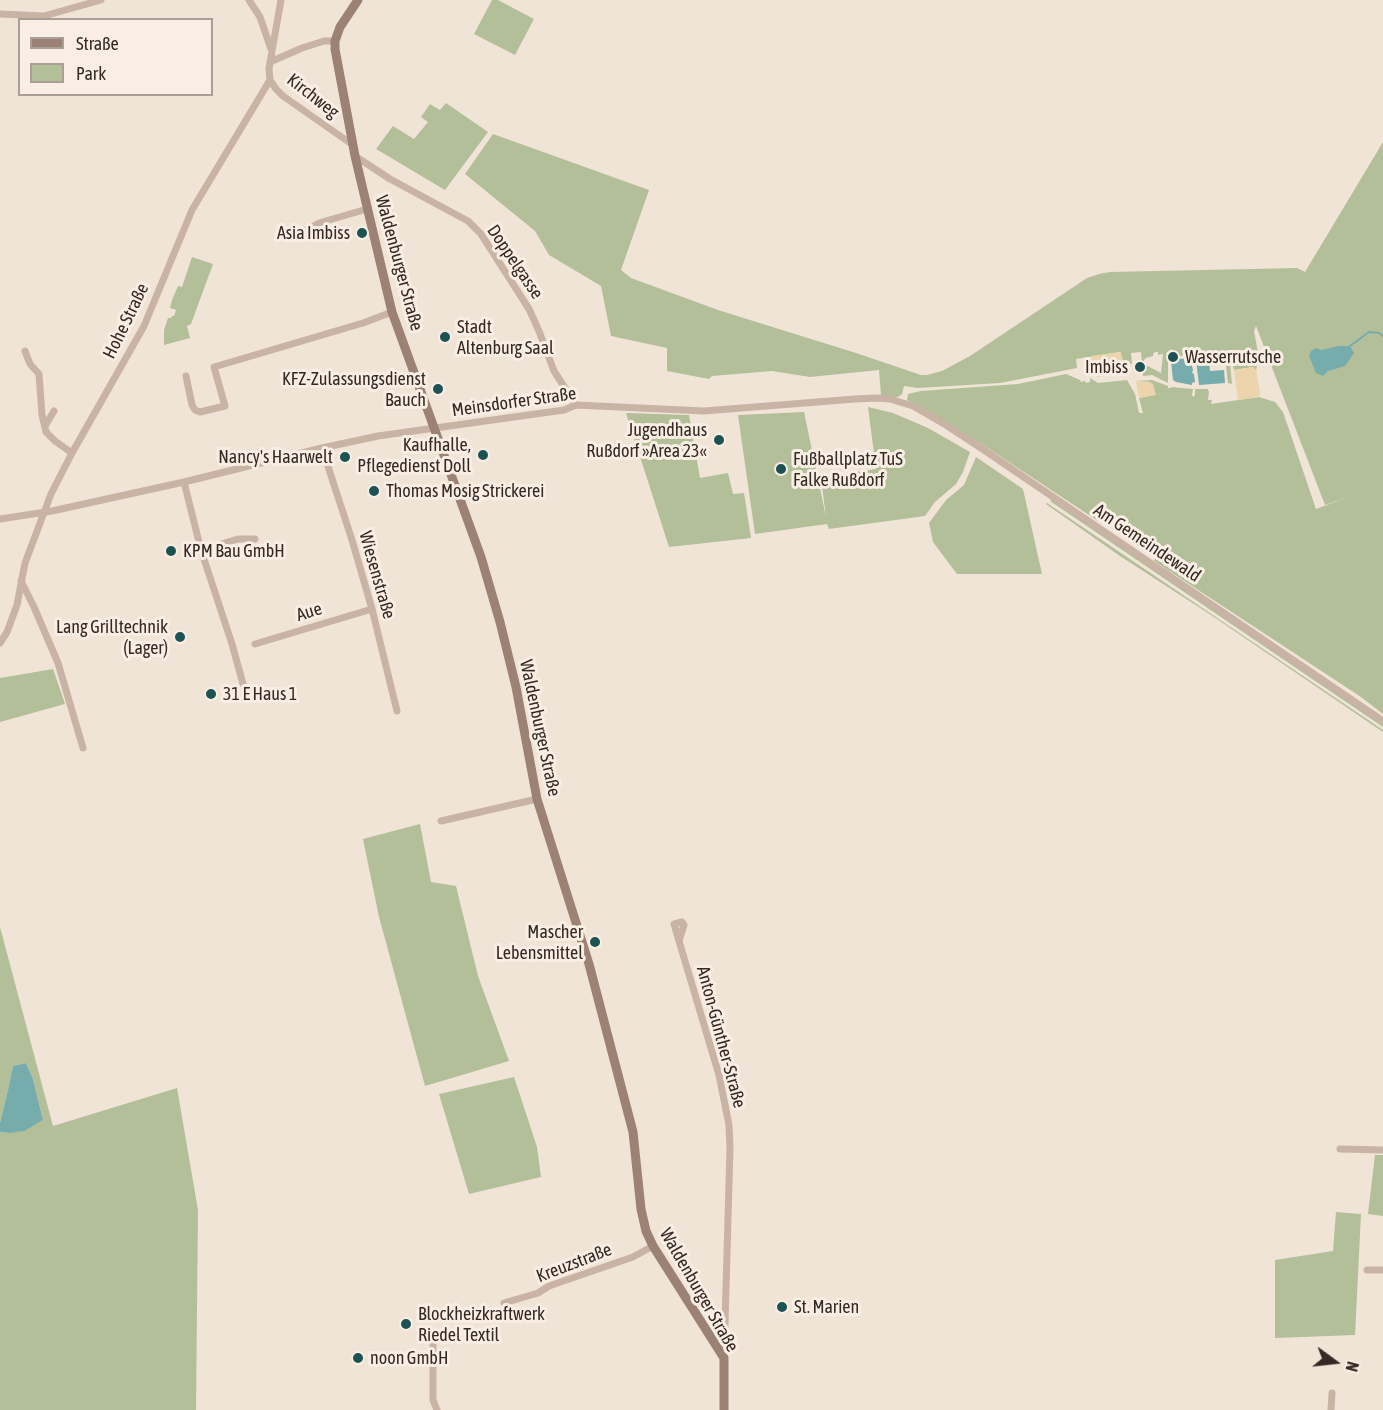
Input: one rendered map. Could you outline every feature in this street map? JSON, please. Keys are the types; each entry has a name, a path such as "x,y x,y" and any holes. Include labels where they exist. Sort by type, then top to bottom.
{"main road":[{"path":"335,41 340,27 358,0"},
{"name":"Waldenburger Straße","path":"335,41 355,156 392,312 481,557 500,622 516,687 537,799 589,964 633,1132 640,1209 646,1231 653,1246 724,1358 724,1410"}],"street":[{"path":"0,14 44,16 76,4 101,0"},
{"path":"249,0 260,17 272,51"},
{"name":"Kirchweg","path":"281,0 270,62 270,80 283,96 353,145"},
{"name":"Kirchweg","path":"270,62 302,48 324,41 335,41"},
{"name":"Hohe Straße","path":"0,643 8,632 25,563 51,494 144,326 192,210 270,80"},
{"name":"Doppelgasse","path":"355,156 390,179 468,221 481,234 530,309 554,371 576,405"},
{"path":"303,232 319,223 367,209"},
{"path":"186,376 195,410 200,412 225,406 214,367 363,323 392,312"},
{"path":"25,351 30,364 39,374 42,415 46,432 72,453"},
{"name":"Meinsdorfer Straße","path":"0,519 52,511 378,436 564,410 576,405 704,411 855,399 890,399"},
{"name":"Am Gemeindewald","path":"890,399 913,406 946,425 1383,721"},
{"path":"45,426 54,411"},
{"name":"Wiesenstraße","path":"322,448 372,609 397,711"},
{"path":"184,482 201,550 243,684"},
{"path":"201,550 238,539 255,539"},
{"path":"21,581 58,663 83,748"},
{"name":"Aue","path":"255,644 372,609"},
{"path":"441,821 537,799"},
{"name":"Anton-Günther-Straße","path":"679,941 719,1076 729,1125 724,1358"},
{"path":"1340,1149 1383,1150"},
{"name":"Kreuzstraße","path":"504,1303 538,1293 549,1286 633,1257 653,1246"},
{"path":"1367,1270 1383,1270"},
{"path":"433,1335 434,1400 437,1410"},
{"path":"1331,1410 1332,1393"}],"green space":[{"path":"492,0 498,0 534,19 515,55 474,34"},
{"path":"446,103 488,132 445,190 376,149 393,126 414,139 428,122 421,117 430,104 440,110"},
{"path":"493,134 649,190 621,270 631,278 718,310 927,375 942,371 970,356 1087,278 1099,274 1297,268 1305,272 1383,142 1383,714 1361,697 1154,561 1156,557 1127,531 1103,515 1098,521 983,445 907,400 908,394 921,391 1018,384 1066,374 1086,383 1090,382 1090,378 1098,383 1127,380 1135,394 1139,413 1143,413 1139,398 1155,395 1150,382 1136,381 1152,380 1168,388 1193,389 1193,397 1195,389 1208,389 1208,400 1212,400 1211,404 1259,397 1275,402 1283,412 1316,509 1351,496 1325,505 1256,326 1254,331 1259,358 1256,370 1253,367 1234,370 1233,366 1248,364 1247,354 1233,355 1233,363 1230,363 1232,384 1228,383 1226,365 1216,361 1211,352 1188,355 1185,353 1181,356 1171,349 1166,353 1168,383 1152,375 1143,376 1141,352 1131,353 1132,364 1124,364 1120,352 1076,359 1077,368 1000,383 918,388 904,386 902,394 898,397 881,395 879,370 810,377 772,371 712,376 709,379 667,371 667,348 611,336 601,286 549,255 535,231 465,174","holes":["1158,352 1158,355 1163,354 1161,373 1144,364 1146,358"]},
{"path":"192,257 213,264 191,324 187,326 190,338 164,345 164,330 168,318 174,316 176,310 170,308 172,300 178,286 182,287"},
{"path":"868,407 893,413 928,428 970,452 956,484 935,502 925,516 829,529 827,524 755,534 738,415 804,412 826,517 821,478 876,469"},
{"path":"626,413 689,415 700,478 728,473 733,494 744,493 751,538 669,547"},
{"path":"976,457 1023,489 1042,574 957,574 933,542 929,523 946,500 964,485"},
{"path":"1052,500 1383,722 1383,727 1050,501"},
{"path":"1047,503 1383,730 1383,732 1120,556"},
{"path":"53,669 65,704 0,722 0,678"},
{"path":"420,824 431,882 456,886 478,976 509,1061 425,1086 379,917 363,839"},
{"path":"0,927 53,1126 177,1088 198,1210 196,1410 0,1410 0,1132 9,1133 43,1120 33,1079 26,1063 13,1066 0,1123"},
{"path":"514,1077 537,1147 541,1177 469,1194 439,1094"},
{"path":"1375,1155 1383,1155 1383,1216 1368,1214"},
{"path":"1336,1212 1361,1214 1355,1335 1275,1338 1275,1260 1333,1251"}],"sand":[{"path":"1121,352 1124,369 1122,373 1097,377 1095,375 1091,356"},
{"path":"1253,367 1256,370 1259,397 1238,400 1234,370"},
{"path":"1136,381 1153,384 1156,395 1139,398"}],"water":[{"path":"1350,346 1354,353 1345,366 1328,371 1323,376 1316,373 1309,356 1311,351 1316,348 1321,350"},
{"path":"1209,357 1210,371 1224,370 1225,383 1199,385 1196,360 1191,362 1195,382 1192,385 1173,380 1171,361"},
{"path":"26,1063 33,1079 43,1120 24,1131 0,1132 13,1066"}],"waterway":[{"path":"1350,346 1369,332 1383,336"}],"place":[{"name":"Asia Imbiss","path":"362,233"},
{"name":"Stadt Altenburg Saal","path":"445,337"},
{"name":"Wasserrutsche","path":"1173,357"},
{"name":"Imbiss","path":"1140,367"},
{"name":"KFZ-Zulassungsdienst Bauch","path":"438,389"},
{"name":"Jugendhaus Rußdorf »Area 23«","path":"719,440"},
{"name":"Kaufhalle, Pflegedienst Doll","path":"483,455"},
{"name":"Nancy's Haarwelt","path":"345,457"},
{"name":"Fußballplatz TuS Falke Rußdorf","path":"781,469"},
{"name":"Thomas Mosig Strickerei","path":"374,491"},
{"name":"KPM Bau GmbH","path":"171,551"},
{"name":"Lang Grilltechnik (Lager)","path":"180,637"},
{"name":"31 E Haus 1","path":"211,694"},
{"name":"Mascher Lebensmittel","path":"595,942"},
{"name":"St. Marien","path":"782,1307"},
{"name":"Blockheizkraftwerk Riedel Textil","path":"406,1324"},
{"name":"noon GmbH","path":"358,1358"}]}
